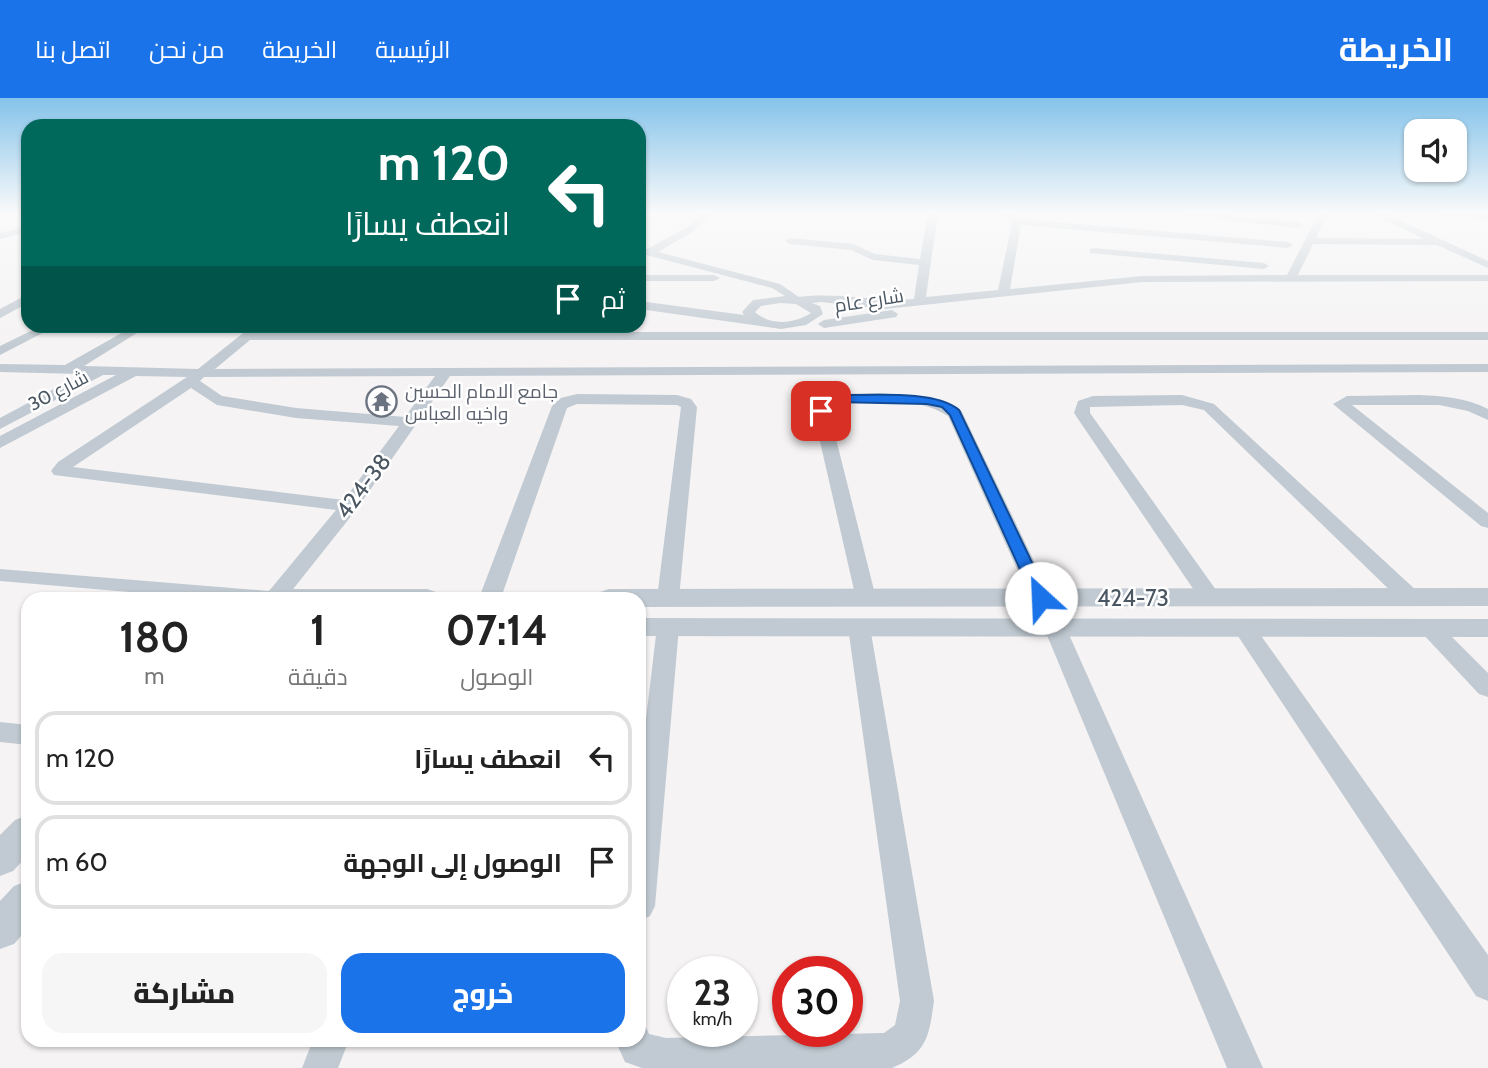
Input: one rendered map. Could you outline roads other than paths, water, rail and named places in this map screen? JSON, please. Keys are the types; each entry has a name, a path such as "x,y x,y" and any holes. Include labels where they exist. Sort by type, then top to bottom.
{"street":[{"path":"646,306 795,328 817,314 810,304 796,300 776,286 671,258"},
{"path":"884,258 926,263"},
{"path":"919,302 927,258"},
{"path":"1003,293 1010,258"},
{"path":"1291,278 1302,258"},
{"path":"1107,281 1097,260 1277,267 1272,278"},
{"path":"1404,266 1427,278"},
{"path":"646,278 747,278"},
{"name":"شارع عام","path":"795,328 937,308 1203,282 1272,278 1488,278"},
{"name":"شارع عام","path":"759,321 748,312 750,307 767,300 821,298 885,305 1107,281 1488,286"},
{"path":"0,314 21,302"},
{"path":"0,368 134,371 196,377 387,348 447,370 502,354 795,328 1117,334 1488,336"},
{"path":"0,351 36,333"},
{"path":"67,370 130,333"},
{"path":"252,333 196,377 60,471 349,506"},
{"path":"1117,334 1149,369"},
{"path":"248,336 387,348 502,354 1149,369 1488,368"},
{"name":"شارع 30","path":"0,424 100,370"},
{"name":"424-38","path":"279,592 349,506 447,370"},
{"name":"شارع 30","path":"0,443 134,371"},
{"path":"196,377 217,400 296,413 410,422"},
{"path":"865,598 821,411 824,402 835,398 927,401 946,405 955,413 1041,598"},
{"path":"492,592 560,406 566,401 577,399 677,400 686,402 689,407 668,598"},
{"path":"1210,597 1082,413 1083,404 1093,401 1182,400 1209,407 1410,597"},
{"path":"1488,415 1461,403 1443,401 1347,401 1341,404 1488,522"},
{"path":"0,575 203,592"},
{"name":"424-73","path":"646,598 1488,597"},
{"name":"424-73","path":"646,627 1488,628"},
{"path":"646,839 668,627"},
{"path":"637,1047 666,1056 890,1051 911,1035 917,1001 859,627"},
{"path":"1055,628 1245,1068"},
{"path":"1244,628 1488,984"},
{"path":"1430,628 1488,688"},
{"path":"0,732 21,734"},
{"path":"0,859 21,838"},
{"path":"0,930 21,907"},
{"path":"320,1068 328,1047"}],"place":[{"name":"جامع الامام الحسين واخيه العباس","path":"382,402"}]}
